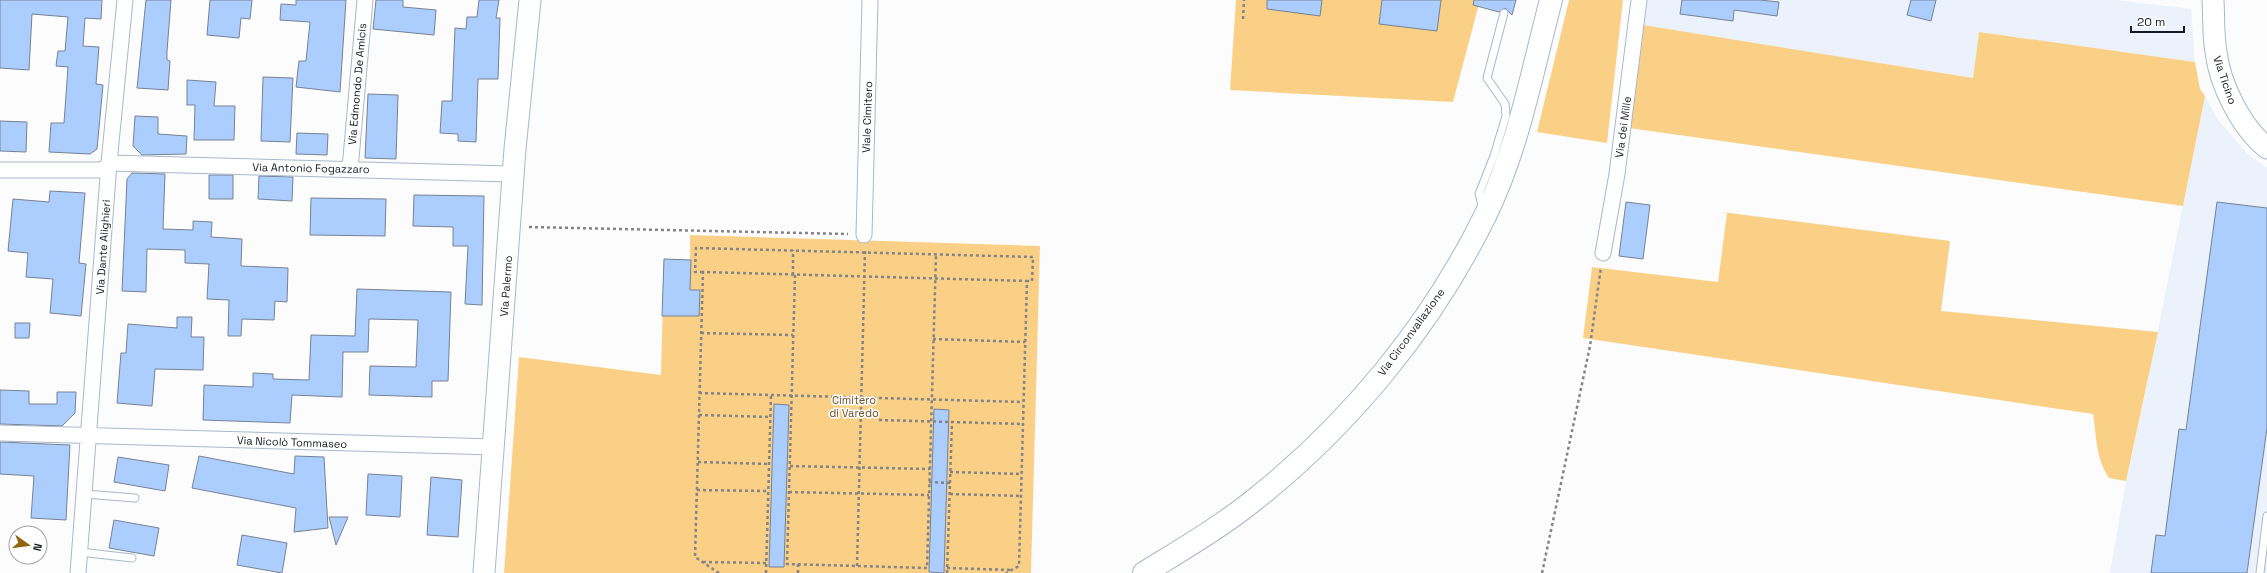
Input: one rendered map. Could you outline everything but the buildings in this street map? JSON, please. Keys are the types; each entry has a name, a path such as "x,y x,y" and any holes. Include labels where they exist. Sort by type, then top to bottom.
{"main road":[{"name":"Via Circonvallazione","path":"1144,573 1194,543 1253,501 1309,453 1356,405 1398,354 1431,307 1485,216 1519,124 1551,0"}],"street":[{"name":"Via Dante Alighieri","path":"78,573 109,163 125,0"},
{"name":"Via Edmondo De Amicis","path":"350,169 365,0"},
{"name":"Via Palermo","path":"484,573 495,447 514,174 530,0"},
{"name":"Viale Cimitero","path":"864,235 870,0"},
{"name":"Via dei Mille","path":"1604,253 1618,166 1639,0"},
{"name":"Via Ticino","path":"2213,0 2216,53 2231,102 2258,140 2267,148"},
{"name":"Via Antonio Fogazzaro","path":"109,163 514,174"},
{"path":"0,170 99,170 105,169 109,163"},
{"name":"Via Nicolò Tommaseo","path":"0,433 495,447"}],"lane":[{"path":"1485,216 1479,194 1494,156 1506,116 1505,104 1487,78 1504,13"},
{"path":"85,494 135,498"},
{"path":"2260,573 2267,516"},
{"path":"80,552 132,558"}],"path":[{"path":"1243,19 1244,0"},
{"path":"510,226 864,235 865,253 857,566"},
{"path":"696,248 865,253 1033,257 1032,281 695,272 696,248"},
{"path":"793,250 794,336 788,564 927,568 936,255"},
{"path":"1542,573 1590,346 1604,253"},
{"path":"703,272 695,557 719,573"},
{"path":"1006,573 1019,566 1026,281"},
{"path":"701,333 794,336"},
{"path":"933,339 1025,342"},
{"path":"699,393 1023,402"},
{"path":"766,573 771,394"},
{"path":"699,415 771,417"},
{"path":"879,420 1023,424"},
{"path":"947,573 952,422"},
{"path":"698,462 769,464"},
{"path":"790,466 930,469"},
{"path":"950,472 1021,474"},
{"path":"930,482 950,482"},
{"path":"697,490 768,491"},
{"path":"789,492 929,495"},
{"path":"950,494 1020,496"},
{"path":"702,562 766,563"},
{"path":"798,564 798,573"},
{"path":"916,567 916,573"},
{"path":"947,568 1012,570"}],"shaded area":[{"path":"1646,0 2116,0 2191,9 2195,62 1979,32 1973,78 1643,25"},
{"path":"2205,96 2218,120 2247,153 2267,168 2267,573 2110,573 2126,481 2140,420"}],"green space":[{"path":"1236,0 1480,0 1453,102 1230,90"},
{"path":"1569,0 1623,0 1607,143 1537,132"},
{"path":"1643,25 1973,78 1979,32 2195,62 2200,89 2205,96 2183,206 1629,128"},
{"path":"1722,212 1950,241 1941,311 2158,332 2126,481 2109,478 2104,470 2097,447 2093,414 1583,338 1592,267 1718,282 1727,213"},
{"name":"Cimitero di Varedo","path":"690,235 1040,246 1031,573 504,573 519,357 661,375 664,259 690,260"}]}
